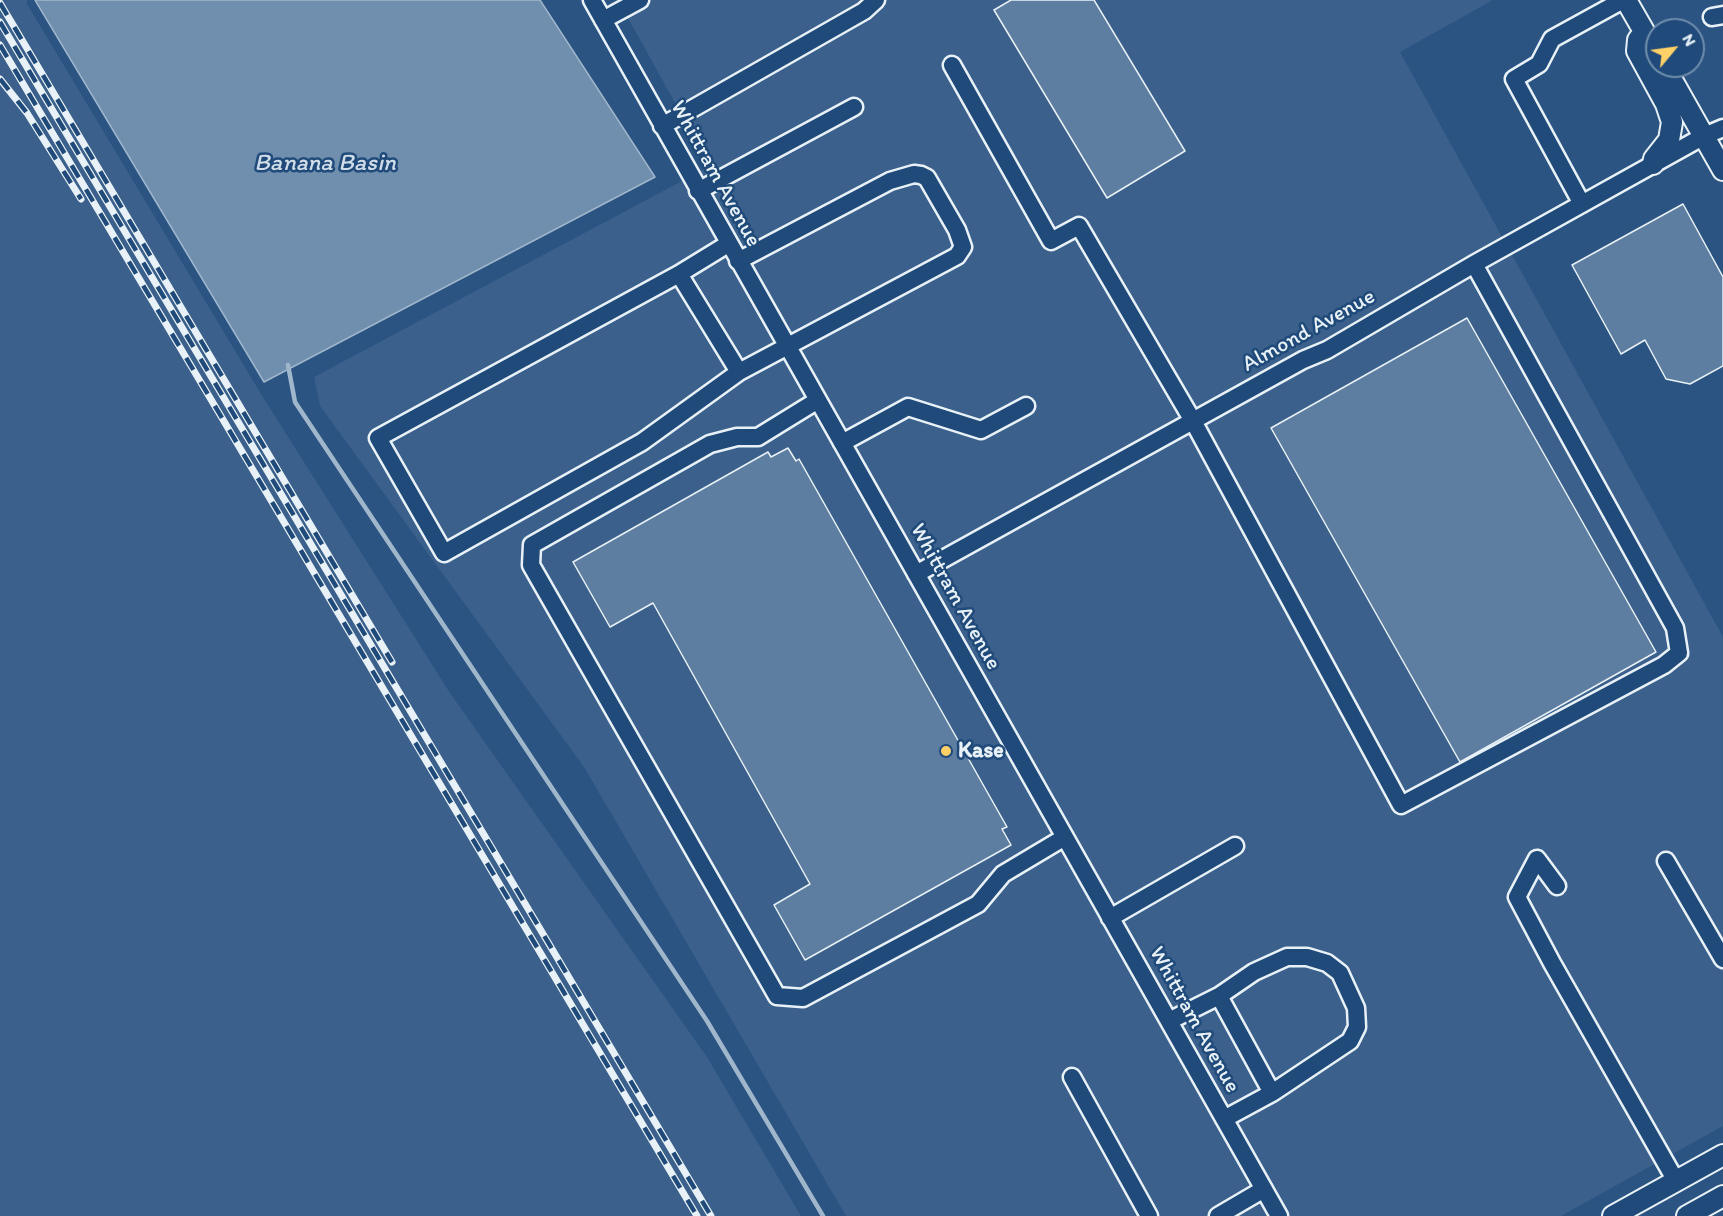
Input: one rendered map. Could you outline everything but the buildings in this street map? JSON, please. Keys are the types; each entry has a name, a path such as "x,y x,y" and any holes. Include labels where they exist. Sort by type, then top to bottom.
{"main road":[{"path":"1624,0 1644,32 1638,40 1637,51 1666,104 1672,122 1670,140 1654,159 1653,164"},
{"path":"1671,78 1723,170"},
{"path":"1612,1216 1723,1155"},
{"path":"1687,1216 1723,1196"}],"street":[{"name":"Whittram Avenue","path":"592,0 1279,1216"},
{"path":"603,20 640,0"},
{"path":"662,126 864,11 876,0"},
{"path":"1582,204 1514,79 1539,64 1552,39 1624,0"},
{"path":"952,65 1051,241 1079,226 1194,421 1401,805 1664,665 1679,653 1675,628 1474,264"},
{"path":"698,191 854,107"},
{"name":"Almond Avenue","path":"916,574 1303,360 1327,350 1474,264 1704,136 1723,128"},
{"path":"728,244 679,274 378,438 444,553 642,442 739,372 961,253 963,247 962,240 927,178 921,175 904,175 835,208 738,261"},
{"path":"679,274 739,372"},
{"path":"818,400 758,437 737,437 710,444 532,545 531,565 777,996 803,998 978,904 1003,874 1065,837"},
{"path":"842,443 908,407 981,430 1026,406"},
{"path":"1110,918 1235,846"},
{"path":"1557,886 1537,859 1517,897 1676,1181"},
{"path":"1666,861 1723,959"},
{"path":"1169,1022 1218,996 1254,972 1287,957 1307,957 1327,963 1340,973 1356,1008 1357,1027 1350,1041 1272,1093 1224,1119"},
{"path":"1218,996 1272,1093"},
{"path":"1072,1077 1149,1216"},
{"path":"1218,1216 1264,1189"}],"shaded area":[{"path":"0,0 27,0 27,4 261,394 450,693 707,1057 801,1216 0,1216"},
{"path":"618,0 1493,0 1400,52 1723,637 1723,1126 1561,1216 846,1216 584,767 320,406 314,377 710,166"}],"water":[{"name":"Banana Basin","path":"35,0 540,0 655,177 264,382"}],"waterway":[{"path":"288,365 295,402 707,1021 823,1216"}],"railway":[{"path":"0,3 392,662"},
{"path":"0,22 711,1216"},
{"path":"0,45 697,1216"},
{"path":"0,79 27,113 81,199"}],"place":[{"name":"Kase","path":"946,751"}]}
